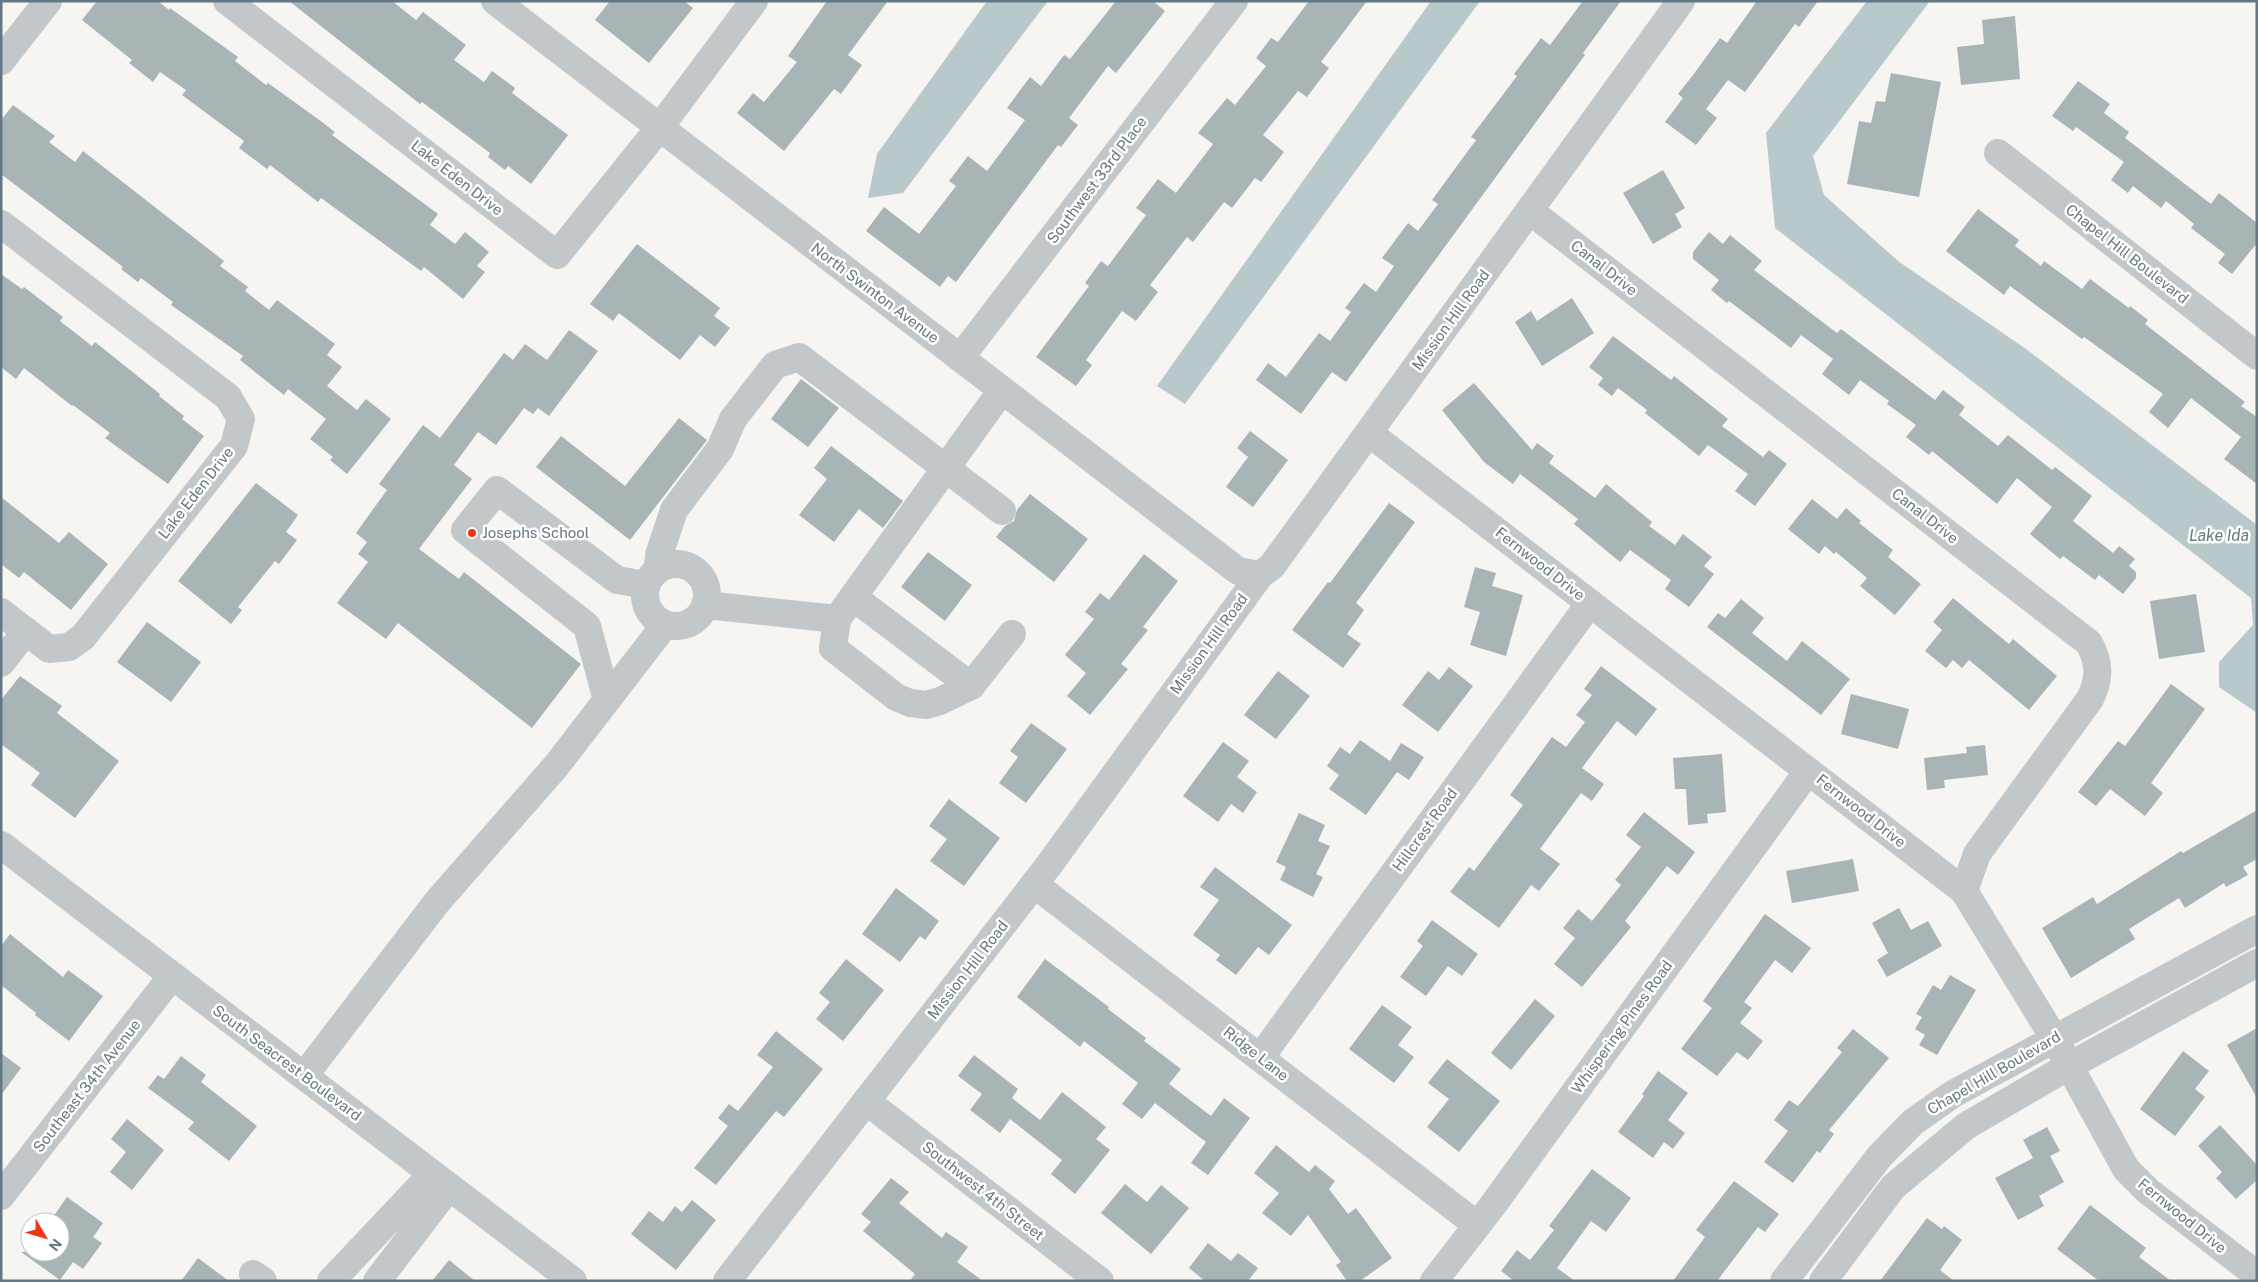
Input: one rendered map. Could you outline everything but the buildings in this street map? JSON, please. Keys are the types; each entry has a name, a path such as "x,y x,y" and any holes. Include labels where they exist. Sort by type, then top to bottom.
{"street":[{"path":"1,61 48,1"},
{"name":"Lake Eden Drive","path":"227,1 557,255 660,127"},
{"name":"North Swinton Avenue","path":"495,1 1238,571 1260,575"},
{"path":"660,127 754,1"},
{"name":"Southwest 33rd Place","path":"960,358 1234,1"},
{"name":"Mission Hill Road","path":"727,1281 1034,884 1260,575 1272,566 1682,1"},
{"name":"Chapel Hill Boulevard","path":"1998,153 2257,356"},
{"name":"Canal Drive","path":"1530,210 2089,642 2096,656 2099,671 2097,686 2090,699 1977,854 1964,891"},
{"name":"Lake Eden Drive","path":"1,224 228,397 241,419 234,446 83,637 69,647 49,649 1,612"},
{"path":"607,700 587,626 465,530 497,490 617,580 652,578 676,564 694,570 705,586 705,605 694,621 685,625 664,626 650,614 644,595 652,578 674,510 720,449 733,419 775,365 799,357 1002,511"},
{"path":"1002,390 837,619 832,648 896,697 910,703 926,705 940,701 971,686 1012,634"},
{"name":"Fernwood Drive","path":"1369,433 1964,891 2054,1038 2126,1169 2136,1180 2257,1275"},
{"path":"853,597 971,686"},
{"name":"Hillcrest Road","path":"1260,1058 1590,603"},
{"path":"705,605 837,619"},
{"path":"304,1076 438,902 556,766 664,626"},
{"path":"1,663 26,631"},
{"name":"Whispering Pines Road","path":"1434,1281 1808,770"},
{"name":"South Seacrest Boulevard","path":"1,845 573,1281"},
{"name":"Ridge Lane","path":"1034,884 1477,1224"},
{"name":"Chapel Hill Boulevard","path":"1797,1276 1879,1157 1913,1122 1954,1094 2257,929"},
{"name":"Chapel Hill Boulevard","path":"1823,1281 1893,1187 1966,1126 2069,1066 2257,963"},
{"name":"Southeast 34th Avenue","path":"1,1196 172,976"},
{"name":"Southwest 4th Street","path":"866,1101 1100,1281"},
{"path":"331,1281 441,1180"},
{"path":"376,1281 441,1180"}],"water":[{"path":"987,1 1048,1 903,193 868,198 877,154"},
{"path":"1431,1 1480,1 1185,404 1157,386"},
{"name":"Lake Ida","path":"1867,1 1930,1 1813,156 1824,195 1898,261 2026,349 2257,525 2257,713 2219,687 2219,662 2253,625 2251,598 1775,228 1766,133"}],"place":[{"name":"Josephs School","path":"472,533"}]}
